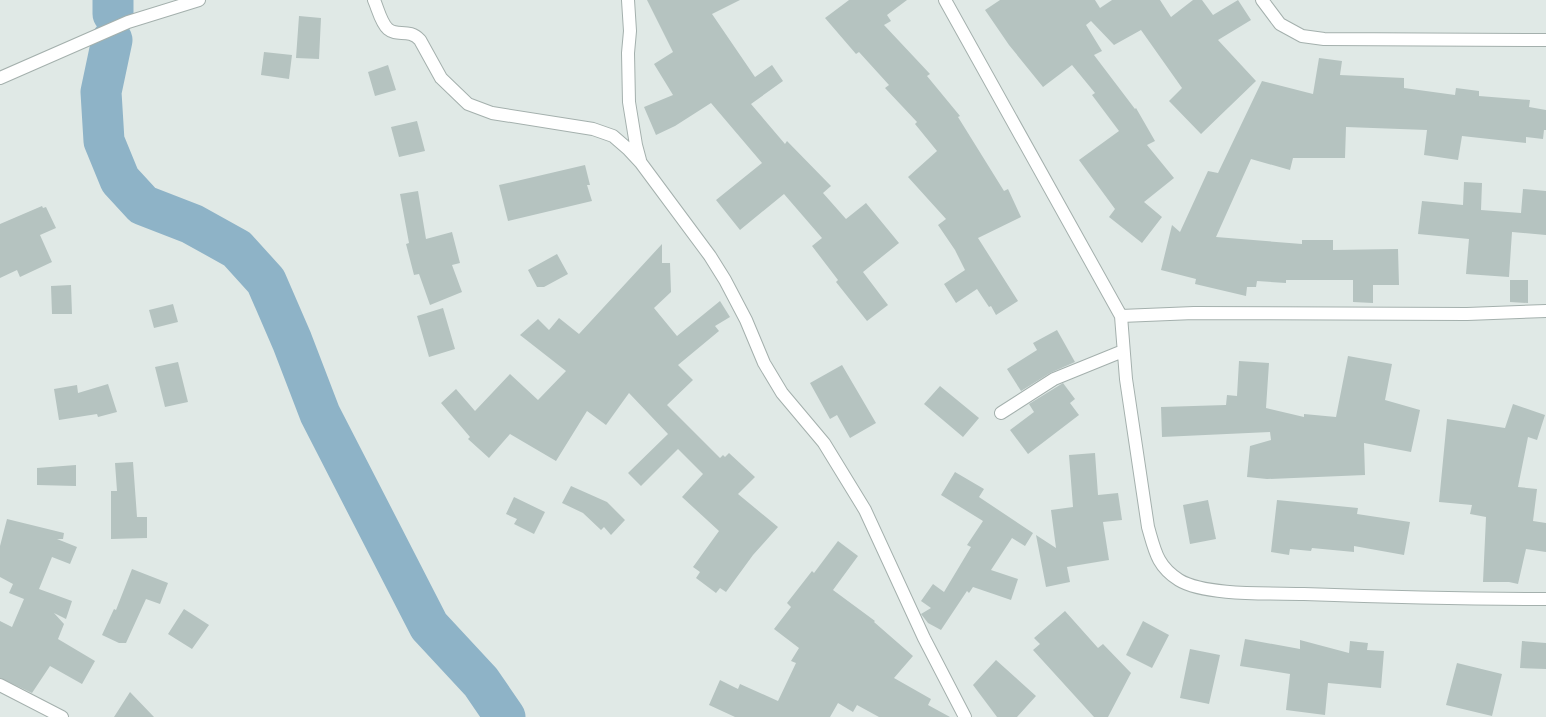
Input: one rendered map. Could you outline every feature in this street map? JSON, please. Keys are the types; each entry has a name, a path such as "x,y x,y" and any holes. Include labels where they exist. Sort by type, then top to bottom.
{"street":[{"path":"0,78 128,22 199,0"},
{"path":"374,0 384,24 389,30 415,35 420,40 441,78 468,104 492,113 593,129 613,136 641,163 726,280 771,375 782,393 824,443 865,510 924,638 965,717"},
{"path":"628,0 630,32 628,53 629,102 636,145 641,163"},
{"path":"945,0 1121,316 1126,379 1148,527 1154,549 1163,568 1180,581 1202,589 1237,592 1439,598 1546,599"},
{"path":"1262,0 1280,24 1302,36 1324,39 1546,40"},
{"path":"1121,316 1194,313 1467,314 1546,311"},
{"path":"1001,413 1054,379 1123,351"},
{"path":"0,685 62,717"}],"building":[{"path":"647,0 740,0 712,14 755,77 772,65 783,81 751,104 785,144 787,141 831,186 823,193 846,219 866,203 899,243 863,272 888,305 867,321 836,282 838,280 812,246 822,238 784,194 740,230 716,200 762,163 711,103 675,126 656,135 644,107 673,95 654,64 673,52"},
{"path":"849,0 907,0 887,15 891,21 884,25 930,74 927,76 960,116 958,117 1004,191 1008,189 1021,217 978,238 1018,301 996,315 991,306 989,307 977,289 956,303 944,284 965,270 955,250 938,225 946,219 908,177 937,151 915,124 917,122 885,88 889,85 859,52 856,54 825,18"},
{"path":"1000,0 1095,0 1100,8 1112,0 1160,0 1171,17 1193,0 1202,0 1213,15 1238,0 1251,20 1218,40 1256,81 1201,134 1169,101 1182,88 1141,30 1114,45 1091,21 1086,25 1102,51 1094,55 1135,109 1136,108 1155,141 1147,145 1174,178 1144,202 1162,217 1142,243 1109,217 1115,209 1079,160 1119,131 1092,95 1095,93 1072,65 1043,87 1009,45 985,10"},
{"path":"299,16 321,18 319,59 296,58"},
{"path":"264,52 292,55 289,79 261,75"},
{"path":"1319,58 1342,61 1340,75 1404,78 1404,88 1455,95 1456,88 1479,91 1479,96 1530,100 1529,107 1546,110 1546,130 1544,130 1543,139 1526,137 1526,143 1462,136 1458,160 1424,155 1427,130 1346,127 1345,158 1293,158 1290,170 1251,159 1216,237 1302,244 1302,240 1333,240 1333,250 1398,249 1399,285 1373,285 1373,303 1353,302 1353,280 1286,280 1286,283 1257,281 1256,287 1247,287 1246,296 1195,284 1196,279 1161,270 1172,225 1180,232 1208,171 1218,173 1262,81 1313,94"},
{"path":"388,65 396,90 375,96 368,72"},
{"path":"417,121 425,151 399,157 391,127"},
{"path":"585,165 590,185 587,185 592,201 508,221 499,185"},
{"path":"1464,182 1482,183 1481,210 1521,213 1523,189 1546,191 1546,235 1512,232 1509,277 1466,274 1469,239 1418,234 1422,201 1463,205"},
{"path":"418,191 426,239 452,232 460,263 452,265 462,292 430,305 419,274 414,275 406,244 409,243 400,194"},
{"path":"42,206 43,208 46,207 56,228 40,235 52,262 20,277 17,270 0,278 0,224"},
{"path":"662,244 662,263 670,263 671,292 654,308 677,336 720,301 730,317 715,326 719,331 678,365 693,380 667,405 720,458 723,455 725,457 729,453 755,477 738,494 778,527 753,555 726,592 720,588 716,593 696,578 700,572 693,567 719,531 682,497 703,474 678,449 641,486 628,473 668,434 629,393 606,425 587,411 556,461 510,434 489,458 468,439 470,437 441,403 456,389 475,411 510,374 538,400 566,371 520,335 538,319 549,330 559,318 579,334"},
{"path":"557,254 568,274 544,287 537,287 528,270"},
{"path":"1510,280 1528,280 1528,303 1510,302"},
{"path":"71,285 72,314 52,314 51,286"},
{"path":"173,304 178,322 154,328 149,310"},
{"path":"443,308 455,349 429,357 417,316"},
{"path":"1057,330 1075,362 1050,373 1021,391 1007,369 1037,350 1033,343"},
{"path":"1348,356 1392,364 1385,400 1420,410 1411,452 1364,443 1365,475 1267,479 1247,477 1250,446 1271,440 1270,432 1162,437 1161,407 1226,405 1227,395 1237,396 1239,361 1269,363 1266,408 1304,417 1304,414 1336,417"},
{"path":"178,362 188,402 165,407 155,367"},
{"path":"842,365 876,423 850,438 837,415 830,419 810,383"},
{"path":"1063,383 1075,399 1070,403 1079,415 1028,454 1010,430 1034,412 1029,404"},
{"path":"108,384 117,412 98,417 97,414 59,420 54,389 77,385 78,393"},
{"path":"940,386 979,418 963,437 924,404"},
{"path":"1513,404 1545,415 1537,440 1528,437 1518,487 1537,489 1533,521 1546,523 1546,552 1526,549 1518,584 1509,582 1483,582 1486,517 1470,514 1472,505 1439,502 1447,419 1505,428"},
{"path":"1095,453 1098,495 1118,493 1122,520 1103,522 1109,560 1067,567 1070,582 1046,587 1036,535 1056,548 1051,510 1073,507 1069,455"},
{"path":"133,462 137,517 147,517 147,538 111,539 111,491 117,491 115,463"},
{"path":"76,465 76,486 37,485 37,468"},
{"path":"955,472 984,489 979,497 1033,533 1025,546 1012,538 991,570 1018,579 1011,600 973,587 969,593 967,591 941,630 928,623 921,614 931,608 921,601 933,584 944,592 971,547 967,545 983,521 941,495"},
{"path":"571,486 607,502 625,520 611,535 604,527 601,530 583,513 562,503"},
{"path":"514,497 545,512 534,534 514,524 517,519 506,514"},
{"path":"1208,500 1216,539 1190,544 1183,505"},
{"path":"1277,500 1358,508 1357,514 1410,522 1404,555 1354,546 1354,552 1312,548 1311,551 1290,549 1289,555 1271,552"},
{"path":"7,519 64,533 63,539 57,539 77,547 70,564 52,557 39,589 72,601 66,619 54,613 64,624 58,639 95,661 82,684 50,666 32,693 0,678 0,621 12,627 24,599 9,593 13,584 0,577 0,546"},
{"path":"838,541 858,556 833,590 875,621 874,622 913,656 894,678 931,699 928,705 950,717 879,717 857,705 853,712 838,703 830,717 735,717 709,705 720,680 738,689 740,684 778,701 796,663 791,661 799,648 774,629 791,607 787,603 812,571 814,573"},
{"path":"132,569 168,583 160,604 146,599 126,643 119,643 102,635 114,609 116,610"},
{"path":"184,609 209,625 192,649 168,634"},
{"path":"1065,611 1098,648 1103,644 1131,673 1108,717 1094,717 1033,650 1040,644 1034,638"},
{"path":"1143,621 1169,635 1152,668 1126,655"},
{"path":"1245,639 1300,649 1300,640 1349,653 1350,641 1368,643 1367,650 1384,651 1381,688 1328,683 1325,715 1286,710 1290,674 1240,666"},
{"path":"1522,641 1546,643 1546,669 1520,668"},
{"path":"1190,649 1220,655 1209,704 1180,698"},
{"path":"996,660 1036,696 1017,717 997,717 973,685"},
{"path":"1457,663 1502,674 1492,716 1446,705"},
{"path":"130,692 154,717 114,717"}],"waterway":[{"path":"113,0 113,14"},
{"path":"112,40 101,92 104,141 120,180 143,205 192,224 237,249 266,281 292,341 320,414 429,626 481,682 505,717"}]}
